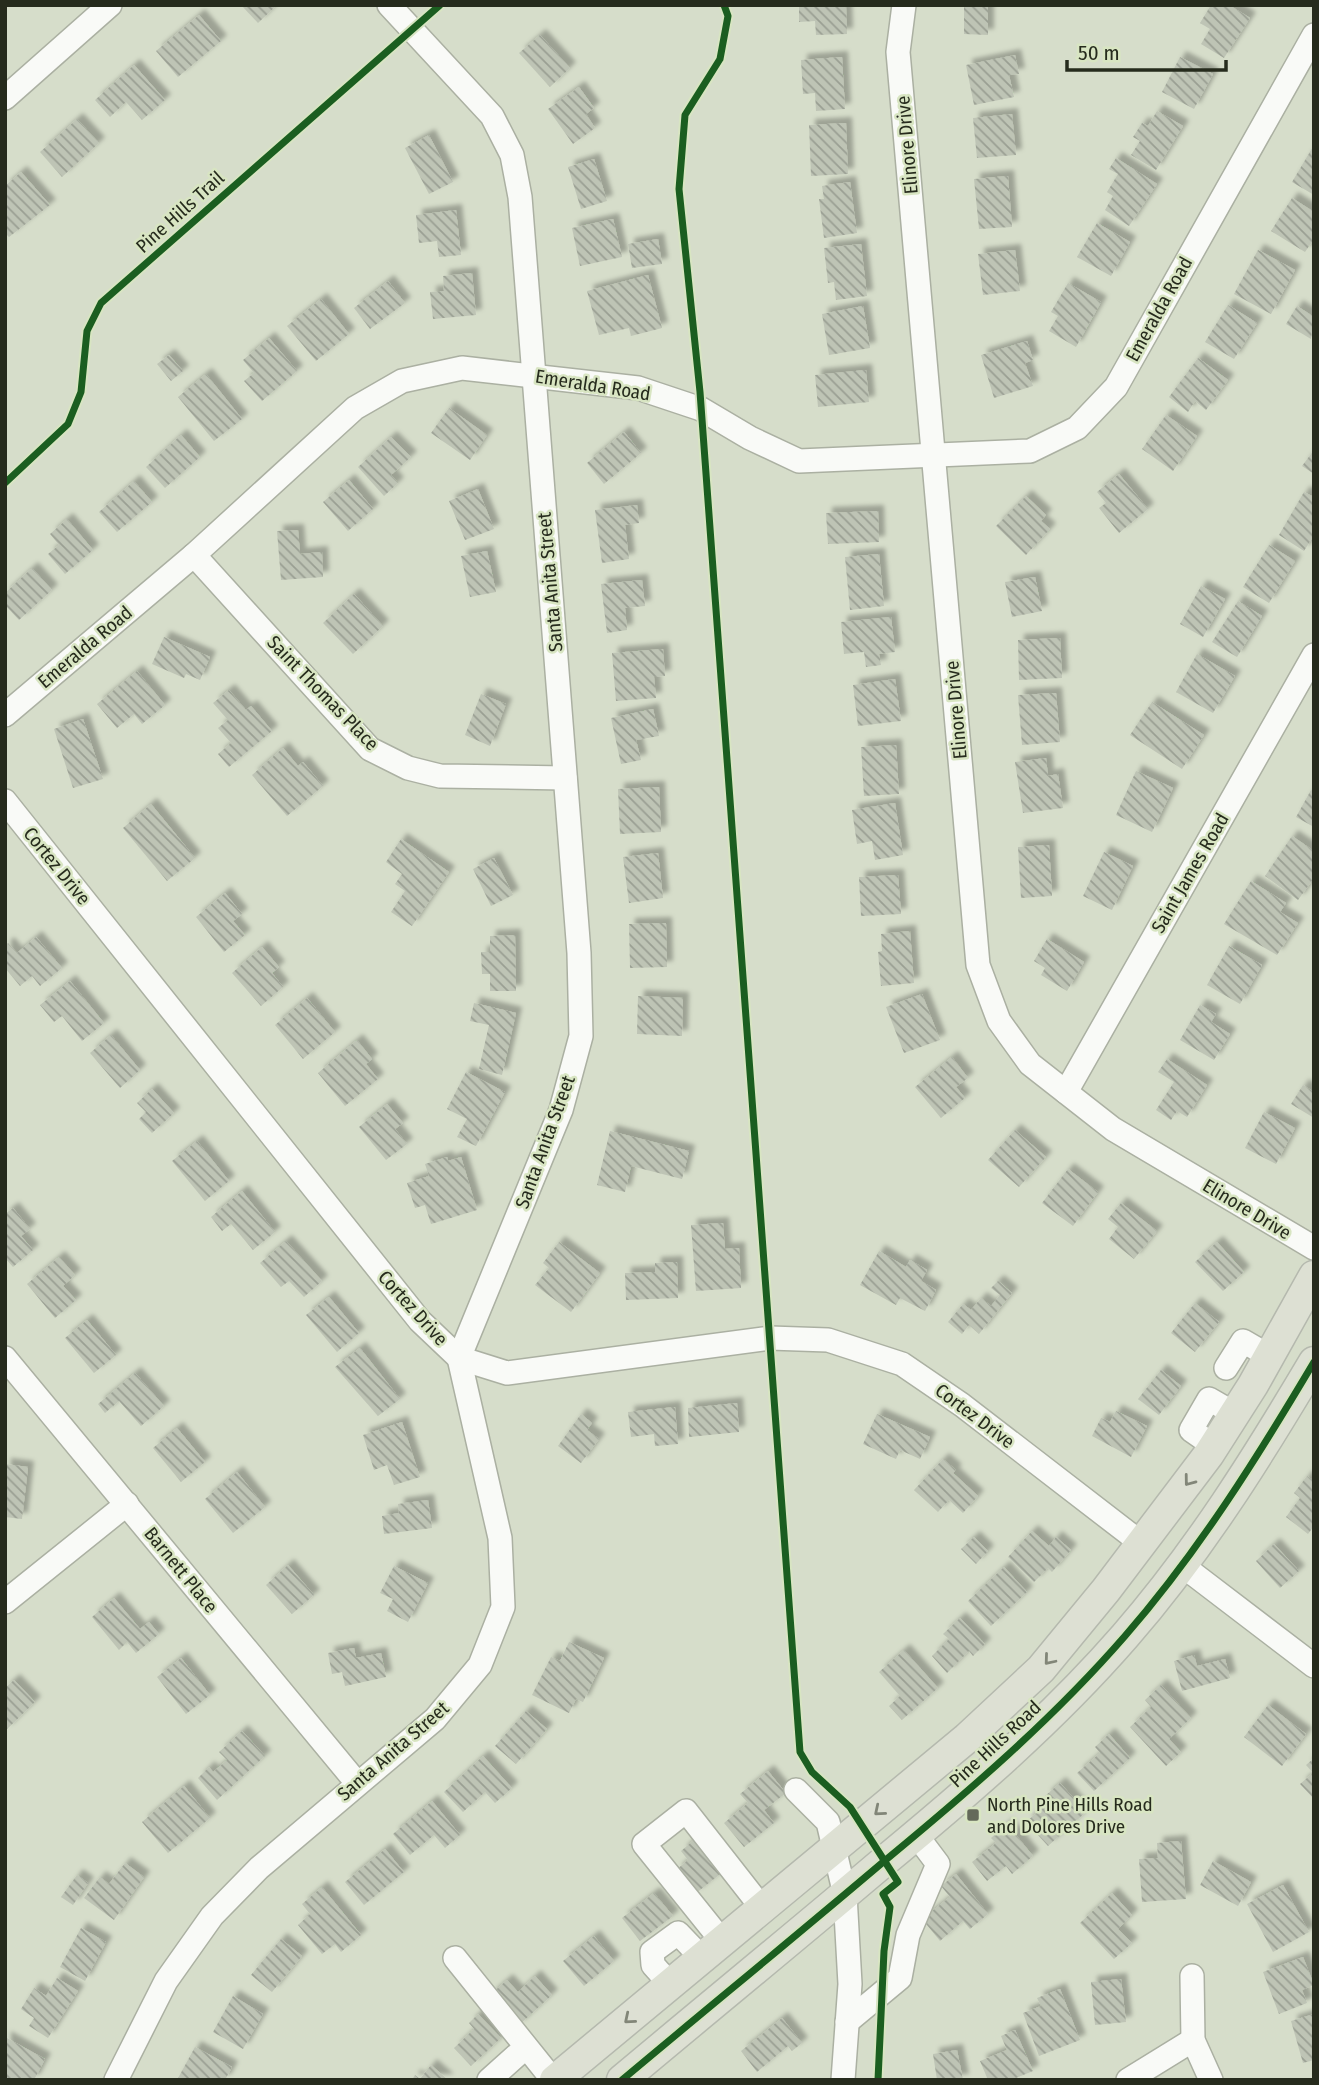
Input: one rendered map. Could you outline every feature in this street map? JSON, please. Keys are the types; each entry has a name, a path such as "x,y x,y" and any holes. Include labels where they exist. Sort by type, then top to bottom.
{"main road":[{"name":"Pine Hills Road","path":"554,2080 967,1738 1041,1669 1214,1446 1314,1276"},
{"name":"Pine Hills Road","path":"622,2080 916,1836 1068,1698 1126,1636 1183,1566 1244,1480 1314,1362"}],"street":[{"path":"5,98 110,5"},
{"name":"Santa Anita Street","path":"116,2080 166,1980 212,1916 259,1868 435,1719 480,1665 503,1606 500,1538 459,1358 561,1110 581,1036 579,953 520,197 512,155 492,116 389,5"},
{"name":"Elinore Drive","path":"904,5 898,52 978,965 999,1021 1030,1064 1113,1129 1314,1248"},
{"name":"Emeralda Road","path":"5,715 194,555 355,408 402,381 461,368 638,387 701,409 750,438 799,461 1030,451 1077,428 1116,387 1314,35"},
{"name":"Saint Thomas Place","path":"194,555 370,748 408,768 440,776 565,778"},
{"name":"Saint James Road","path":"1066,1092 1314,655"},
{"name":"Cortez Drive","path":"5,801 420,1321 459,1358 507,1373 770,1338 828,1340 902,1364 962,1405 1141,1543"},
{"path":"1226,1368 1243,1341 1269,1356"},
{"name":"Barnett Place","path":"5,1358 357,1783"},
{"path":"5,1602 127,1504"},
{"path":"1183,1566 1314,1666"},
{"path":"796,1790 828,1822 845,1895 850,1984 843,2080"},
{"path":"712,1949 644,1844 686,1811 762,1908"},
{"path":"847,2022 900,1978 908,1935 938,1864 916,1836"},
{"path":"456,1958 554,2080"},
{"path":"1192,1976 1193,2040 1211,2080"},
{"path":"1129,2080 1193,2040"},
{"path":"489,2080 526,2047"}],"building":[{"path":"241,5 277,5 258,23"},
{"path":"799,5 846,5 847,34 816,35 815,21 799,22"},
{"path":"964,5 988,5 988,35 964,34"},
{"path":"1211,5 1229,5 1250,18 1224,58 1201,44 1210,29 1200,23"},
{"path":"199,15 221,41 178,77 156,51"},
{"path":"540,35 570,68 550,87 519,53"},
{"path":"1015,55 1019,74 1009,75 1014,97 974,105 966,65"},
{"path":"842,57 845,109 816,111 815,93 803,94 801,60"},
{"path":"1180,57 1213,74 1194,109 1162,92"},
{"path":"134,65 165,100 142,120 126,102 110,117 95,100"},
{"path":"579,87 594,108 586,114 595,128 573,144 548,109"},
{"path":"1157,111 1183,126 1156,170 1131,155 1140,141 1133,137 1142,123 1148,126"},
{"path":"1012,114 1016,155 977,158 973,118"},
{"path":"77,119 99,143 62,177 40,152"},
{"path":"846,123 848,174 811,176 809,125"},
{"path":"429,135 453,182 429,194 405,148"},
{"path":"1314,145 1314,195 1292,182"},
{"path":"1116,158 1157,184 1129,226 1105,210 1113,196 1107,192 1118,174 1109,169"},
{"path":"594,159 607,201 581,209 568,167"},
{"path":"21,172 50,205 9,237 5,233 5,186"},
{"path":"1008,176 1012,227 979,229 974,179"},
{"path":"850,182 857,233 824,238 819,199 824,199 822,186"},
{"path":"1292,198 1314,212 1314,239 1305,252 1271,231"},
{"path":"456,210 461,255 439,257 437,241 419,243 416,215"},
{"path":"613,219 622,257 580,266 572,228"},
{"path":"1097,223 1130,242 1111,276 1077,257"},
{"path":"658,239 662,264 632,268 628,244"},
{"path":"861,244 867,296 836,300 834,282 828,283 824,248"},
{"path":"1015,250 1020,291 983,295 978,254"},
{"path":"1258,250 1295,270 1271,314 1234,294"},
{"path":"472,273 476,315 433,319 430,292 444,291 443,276"},
{"path":"648,275 662,328 631,336 629,328 599,335 587,291"},
{"path":"388,281 405,303 370,329 354,308"},
{"path":"1068,283 1101,302 1076,347 1049,331 1058,316 1051,312"},
{"path":"321,299 349,334 316,361 287,326"},
{"path":"1228,305 1257,323 1234,359 1205,342"},
{"path":"863,306 870,348 829,355 822,314"},
{"path":"1297,306 1314,317 1311,339 1286,324"},
{"path":"269,338 297,371 262,401 244,381 254,373 243,360"},
{"path":"1027,341 1033,360 1025,363 1033,386 994,398 981,355"},
{"path":"169,355 183,371 171,381 157,364"},
{"path":"1198,358 1228,380 1206,410 1195,401 1188,412 1169,397"},
{"path":"866,370 869,402 818,407 815,375"},
{"path":"206,374 242,419 214,441 178,397"},
{"path":"449,408 487,435 470,460 431,433"},
{"path":"1166,415 1197,436 1173,471 1142,449"},
{"path":"624,432 641,453 604,484 587,463"},
{"path":"181,435 200,457 165,488 146,467"},
{"path":"391,437 411,457 391,475 398,483 384,496 358,467"},
{"path":"1314,450 1314,474 1302,466"},
{"path":"1119,474 1148,509 1119,533 1099,508 1106,503 1097,492"},
{"path":"349,480 373,509 348,531 323,502"},
{"path":"134,481 152,502 117,532 99,512"},
{"path":"478,489 494,529 465,540 449,501"},
{"path":"1304,492 1314,497 1314,535 1304,551 1279,535"},
{"path":"1026,496 1046,515 1041,521 1050,529 1026,555 996,526"},
{"path":"637,505 639,523 625,525 629,559 602,563 595,510"},
{"path":"878,511 879,542 828,544 826,513"},
{"path":"67,519 93,550 65,574 48,554 59,545 50,534"},
{"path":"298,530 300,554 322,552 323,577 281,580 277,531"},
{"path":"1269,545 1295,561 1269,603 1243,587"},
{"path":"487,551 496,592 470,597 461,556"},
{"path":"879,554 884,606 850,610 845,557"},
{"path":"32,568 52,590 19,620 5,605 5,593"},
{"path":"1035,577 1042,611 1012,617 1005,582"},
{"path":"642,580 645,606 625,608 627,630 607,633 601,584"},
{"path":"1201,586 1225,599 1203,637 1180,624"},
{"path":"354,594 383,626 353,654 323,623"},
{"path":"1238,601 1262,616 1237,657 1212,642"},
{"path":"891,617 895,652 879,654 881,665 866,667 864,652 844,654 841,622"},
{"path":"164,637 210,657 200,680 186,674 184,678 152,664"},
{"path":"1060,638 1062,678 1019,680 1018,640"},
{"path":"663,649 665,676 654,677 656,698 616,701 612,653"},
{"path":"1197,654 1235,676 1213,713 1176,692"},
{"path":"137,671 165,705 142,724 134,714 117,728 97,704"},
{"path":"895,679 901,721 858,726 853,685"},
{"path":"229,690 246,710 251,706 272,731 229,767 218,754 231,743 218,728 228,720 213,703"},
{"path":"1056,693 1060,742 1022,745 1018,695"},
{"path":"481,694 506,704 490,746 465,735"},
{"path":"1152,702 1204,735 1182,769 1130,735"},
{"path":"653,709 659,736 636,740 641,760 621,764 611,718"},
{"path":"83,719 103,779 73,788 54,729"},
{"path":"896,745 899,794 864,796 861,747"},
{"path":"283,748 298,766 303,762 323,786 287,816 252,775"},
{"path":"1046,758 1048,776 1058,774 1063,808 1023,813 1015,762"},
{"path":"1136,771 1173,788 1152,832 1116,815"},
{"path":"659,787 661,832 620,834 618,789"},
{"path":"1311,790 1314,791 1314,827 1296,817"},
{"path":"895,803 903,855 875,860 872,841 857,844 852,810"},
{"path":"151,804 195,858 167,881 123,828"},
{"path":"1292,836 1314,851 1314,878 1298,900 1265,876"},
{"path":"401,839 449,872 412,926 391,912 405,891 395,884 402,874 386,862"},
{"path":"1049,845 1052,896 1021,898 1018,847"},
{"path":"1104,852 1133,866 1112,910 1083,896"},
{"path":"658,853 663,898 629,903 623,857"},
{"path":"494,858 513,895 491,906 473,869"},
{"path":"898,875 901,914 861,916 859,877"},
{"path":"1251,881 1286,903 1280,912 1298,923 1277,955 1224,924"},
{"path":"225,893 242,914 233,921 245,935 224,952 196,917"},
{"path":"666,923 667,967 630,968 629,924"},
{"path":"910,931 914,983 881,986 878,952 882,951 881,934"},
{"path":"515,935 516,991 490,991 490,974 482,974 481,952 490,952 490,936"},
{"path":"36,937 62,968 40,986 32,976 20,986 5,968 5,946 8,943 17,953"},
{"path":"1047,939 1084,962 1067,991 1041,975 1045,968 1034,961"},
{"path":"1229,946 1262,965 1240,1004 1207,985"},
{"path":"262,947 279,967 272,973 283,987 261,1006 232,973"},
{"path":"70,981 104,1023 82,1041 62,1016 54,1022 40,1005"},
{"path":"922,994 940,1040 904,1053 886,1007"},
{"path":"638,996 683,998 682,1036 637,1034"},
{"path":"307,998 335,1032 303,1059 275,1025"},
{"path":"474,1003 516,1013 502,1075 479,1069 489,1025 470,1021"},
{"path":"1200,1005 1216,1014 1211,1022 1230,1034 1214,1060 1180,1040"},
{"path":"111,1035 140,1070 120,1088 90,1053"},
{"path":"357,1040 372,1059 366,1064 378,1079 345,1106 318,1073"},
{"path":"952,1057 968,1078 956,1087 965,1098 941,1118 915,1087"},
{"path":"1167,1059 1207,1085 1187,1117 1177,1111 1171,1120 1156,1110 1174,1082 1158,1072"},
{"path":"466,1072 505,1092 476,1146 457,1137 467,1119 447,1109"},
{"path":"1303,1085 1314,1092 1314,1118 1291,1104"},
{"path":"152,1089 174,1113 152,1133 139,1119 146,1112 137,1103"},
{"path":"387,1104 403,1123 395,1129 407,1144 386,1160 359,1127"},
{"path":"1264,1112 1295,1128 1276,1164 1245,1148"},
{"path":"1015,1130 1046,1157 1019,1187 988,1160"},
{"path":"610,1131 689,1151 682,1179 631,1166 625,1192 597,1185"},
{"path":"197,1141 229,1181 205,1201 172,1161"},
{"path":"447,1157 448,1161 461,1157 477,1210 431,1224 425,1205 415,1208 407,1183 429,1176 425,1164"},
{"path":"1068,1169 1098,1192 1073,1226 1042,1203"},
{"path":"242,1191 275,1232 253,1250 231,1224 222,1231 211,1217"},
{"path":"1121,1203 1157,1231 1134,1259 1109,1239 1118,1227 1108,1219"},
{"path":"13,1208 30,1229 21,1236 33,1250 13,1267 5,1258 5,1214"},
{"path":"723,1223 725,1249 739,1248 741,1288 696,1291 691,1225"},
{"path":"286,1241 322,1281 304,1297 289,1281 281,1287 260,1263"},
{"path":"559,1242 600,1273 571,1312 535,1285 549,1268 543,1263"},
{"path":"1217,1242 1244,1272 1223,1291 1195,1262"},
{"path":"879,1251 906,1267 910,1260 927,1270 921,1281 936,1290 925,1311 900,1298 896,1305 860,1285"},
{"path":"59,1257 75,1275 63,1286 76,1300 55,1318 27,1284"},
{"path":"677,1262 678,1298 626,1300 625,1273 655,1272 655,1263"},
{"path":"998,1281 1012,1293 979,1334 969,1325 962,1334 948,1322 963,1304 971,1310 981,1298 991,1306 1000,1295 991,1288"},
{"path":"329,1297 359,1333 337,1352 306,1315"},
{"path":"1195,1303 1219,1322 1195,1352 1171,1333"},
{"path":"87,1320 116,1355 94,1373 65,1338"},
{"path":"360,1348 400,1399 378,1416 335,1367"},
{"path":"1161,1370 1181,1386 1159,1415 1138,1399"},
{"path":"135,1373 164,1406 141,1426 119,1401 105,1413 98,1404"},
{"path":"737,1403 739,1432 689,1437 688,1408"},
{"path":"675,1407 678,1444 655,1446 654,1434 631,1437 628,1412"},
{"path":"1116,1411 1147,1426 1131,1457 1092,1436 1101,1418 1110,1422"},
{"path":"581,1414 592,1423 587,1430 599,1439 581,1463 558,1446"},
{"path":"877,1414 930,1437 920,1459 900,1450 896,1459 863,1444"},
{"path":"402,1422 420,1477 394,1485 387,1465 374,1470 363,1435"},
{"path":"177,1428 205,1462 181,1482 153,1448"},
{"path":"943,1459 956,1470 953,1473 978,1496 963,1513 949,1500 938,1512 914,1490"},
{"path":"5,1464 28,1467 22,1519 5,1517"},
{"path":"237,1472 265,1507 233,1533 205,1499"},
{"path":"1307,1476 1314,1481 1314,1526 1308,1534 1286,1517 1300,1498 1294,1493"},
{"path":"428,1500 432,1528 384,1534 382,1516 399,1513 398,1504"},
{"path":"1032,1531 1049,1546 1056,1537 1071,1550 1052,1572 1048,1568 1034,1582 1008,1557"},
{"path":"974,1537 988,1551 976,1564 961,1549"},
{"path":"1274,1544 1299,1571 1280,1588 1256,1561"},
{"path":"288,1565 314,1595 292,1614 266,1585"},
{"path":"394,1566 428,1583 408,1622 387,1611 393,1599 380,1593"},
{"path":"1004,1567 1027,1592 991,1626 968,1601"},
{"path":"114,1598 140,1629 149,1622 159,1634 136,1653 127,1642 119,1650 92,1617"},
{"path":"960,1618 985,1644 973,1656 969,1651 947,1673 932,1656 949,1639 943,1634"},
{"path":"569,1642 604,1658 583,1702 576,1699 569,1713 532,1695 551,1657 560,1661"},
{"path":"354,1648 356,1658 381,1653 386,1677 345,1686 342,1672 332,1674 328,1653"},
{"path":"904,1650 938,1688 902,1720 889,1706 900,1696 879,1672"},
{"path":"1194,1655 1197,1666 1225,1659 1230,1678 1182,1691 1174,1661"},
{"path":"181,1658 210,1695 186,1714 157,1677"},
{"path":"14,1680 35,1702 5,1731 5,1688"},
{"path":"1161,1685 1191,1718 1169,1739 1181,1752 1166,1766 1130,1727 1151,1707 1145,1700"},
{"path":"1268,1705 1306,1734 1282,1766 1244,1737"},
{"path":"526,1711 547,1729 516,1764 495,1746"},
{"path":"242,1731 265,1756 217,1800 198,1778 209,1767 213,1772 227,1760 219,1752"},
{"path":"1109,1734 1130,1758 1094,1791 1077,1773 1100,1753 1095,1747"},
{"path":"483,1756 512,1788 495,1803 485,1792 463,1812 444,1792"},
{"path":"1314,1758 1314,1799 1300,1784 1313,1773 1306,1765"},
{"path":"768,1771 786,1793 764,1810 774,1823 744,1847 724,1823 748,1803 740,1794"},
{"path":"1060,1783 1086,1812 1048,1846 1026,1822 1050,1801 1045,1796"},
{"path":"184,1786 210,1818 168,1853 142,1822"},
{"path":"432,1801 460,1835 445,1848 434,1835 410,1855 393,1834"},
{"path":"1007,1824 1033,1856 1012,1874 1006,1866 987,1881 972,1862 996,1843 991,1838"},
{"path":"701,1834 729,1867 695,1894 676,1870 688,1860 681,1851"},
{"path":"1181,1841 1186,1899 1142,1902 1139,1859 1158,1858 1157,1843"},
{"path":"385,1849 404,1872 364,1905 345,1882"},
{"path":"1213,1861 1251,1882 1238,1906 1200,1885"},
{"path":"125,1863 144,1877 114,1920 84,1898 100,1877 109,1884"},
{"path":"956,1874 988,1914 970,1929 963,1921 940,1941 922,1919 950,1897 941,1886"},
{"path":"77,1875 88,1883 73,1905 61,1897"},
{"path":"1283,1885 1309,1932 1273,1952 1247,1904"},
{"path":"322,1887 361,1935 341,1952 335,1944 322,1954 298,1925 310,1914 302,1904"},
{"path":"654,1893 673,1916 640,1941 622,1918"},
{"path":"1112,1893 1132,1915 1118,1929 1132,1943 1114,1959 1080,1923"},
{"path":"81,1928 106,1942 85,1981 60,1967"},
{"path":"594,1936 614,1961 584,1986 563,1961"},
{"path":"281,1939 302,1956 272,1992 251,1975"},
{"path":"1303,1957 1314,1985 1302,1990 1307,2003 1279,2014 1263,1972"},
{"path":"535,1976 552,1995 518,2026 490,1995 507,1980 518,1992"},
{"path":"57,1978 78,1991 48,2038 29,2026 34,2018 21,2009 34,1988 46,1996"},
{"path":"1121,1979 1126,2022 1095,2025 1091,1982"},
{"path":"1060,1989 1080,2040 1039,2056 1023,2013 1041,2006 1037,1998"},
{"path":"233,1996 263,2014 243,2049 213,2032"},
{"path":"478,2014 501,2038 471,2066 454,2048 474,2029 469,2023"},
{"path":"1314,2014 1314,2060 1303,2063 1291,2021"},
{"path":"782,2018 802,2043 792,2051 788,2046 757,2072 741,2051"},
{"path":"1015,2030 1033,2071 1011,2080 988,2080 980,2061 1007,2050 1001,2036"},
{"path":"5,2037 45,2059 34,2080 5,2080"},
{"path":"195,2047 232,2067 225,2080 177,2080"},
{"path":"957,2050 963,2080 937,2080 933,2054"},
{"path":"431,2065 448,2080 412,2080 415,2075 420,2079"}],"cycle path":[{"name":"Pine Hills Trail","path":"5,483 68,424 81,392 87,331 101,303 440,5"},
{"path":"724,5 728,16 720,59 685,115 679,189 700,392 800,1752 812,1772 850,1807 898,1882 883,1894 890,1907 884,1951 878,2080"},
{"path":"622,2080 946,1809 1008,1754 1097,1667 1178,1571 1249,1468 1314,1362"}],"place":[{"name":"North Pine Hills Road and Dolores Drive","path":"973,1815"}]}
